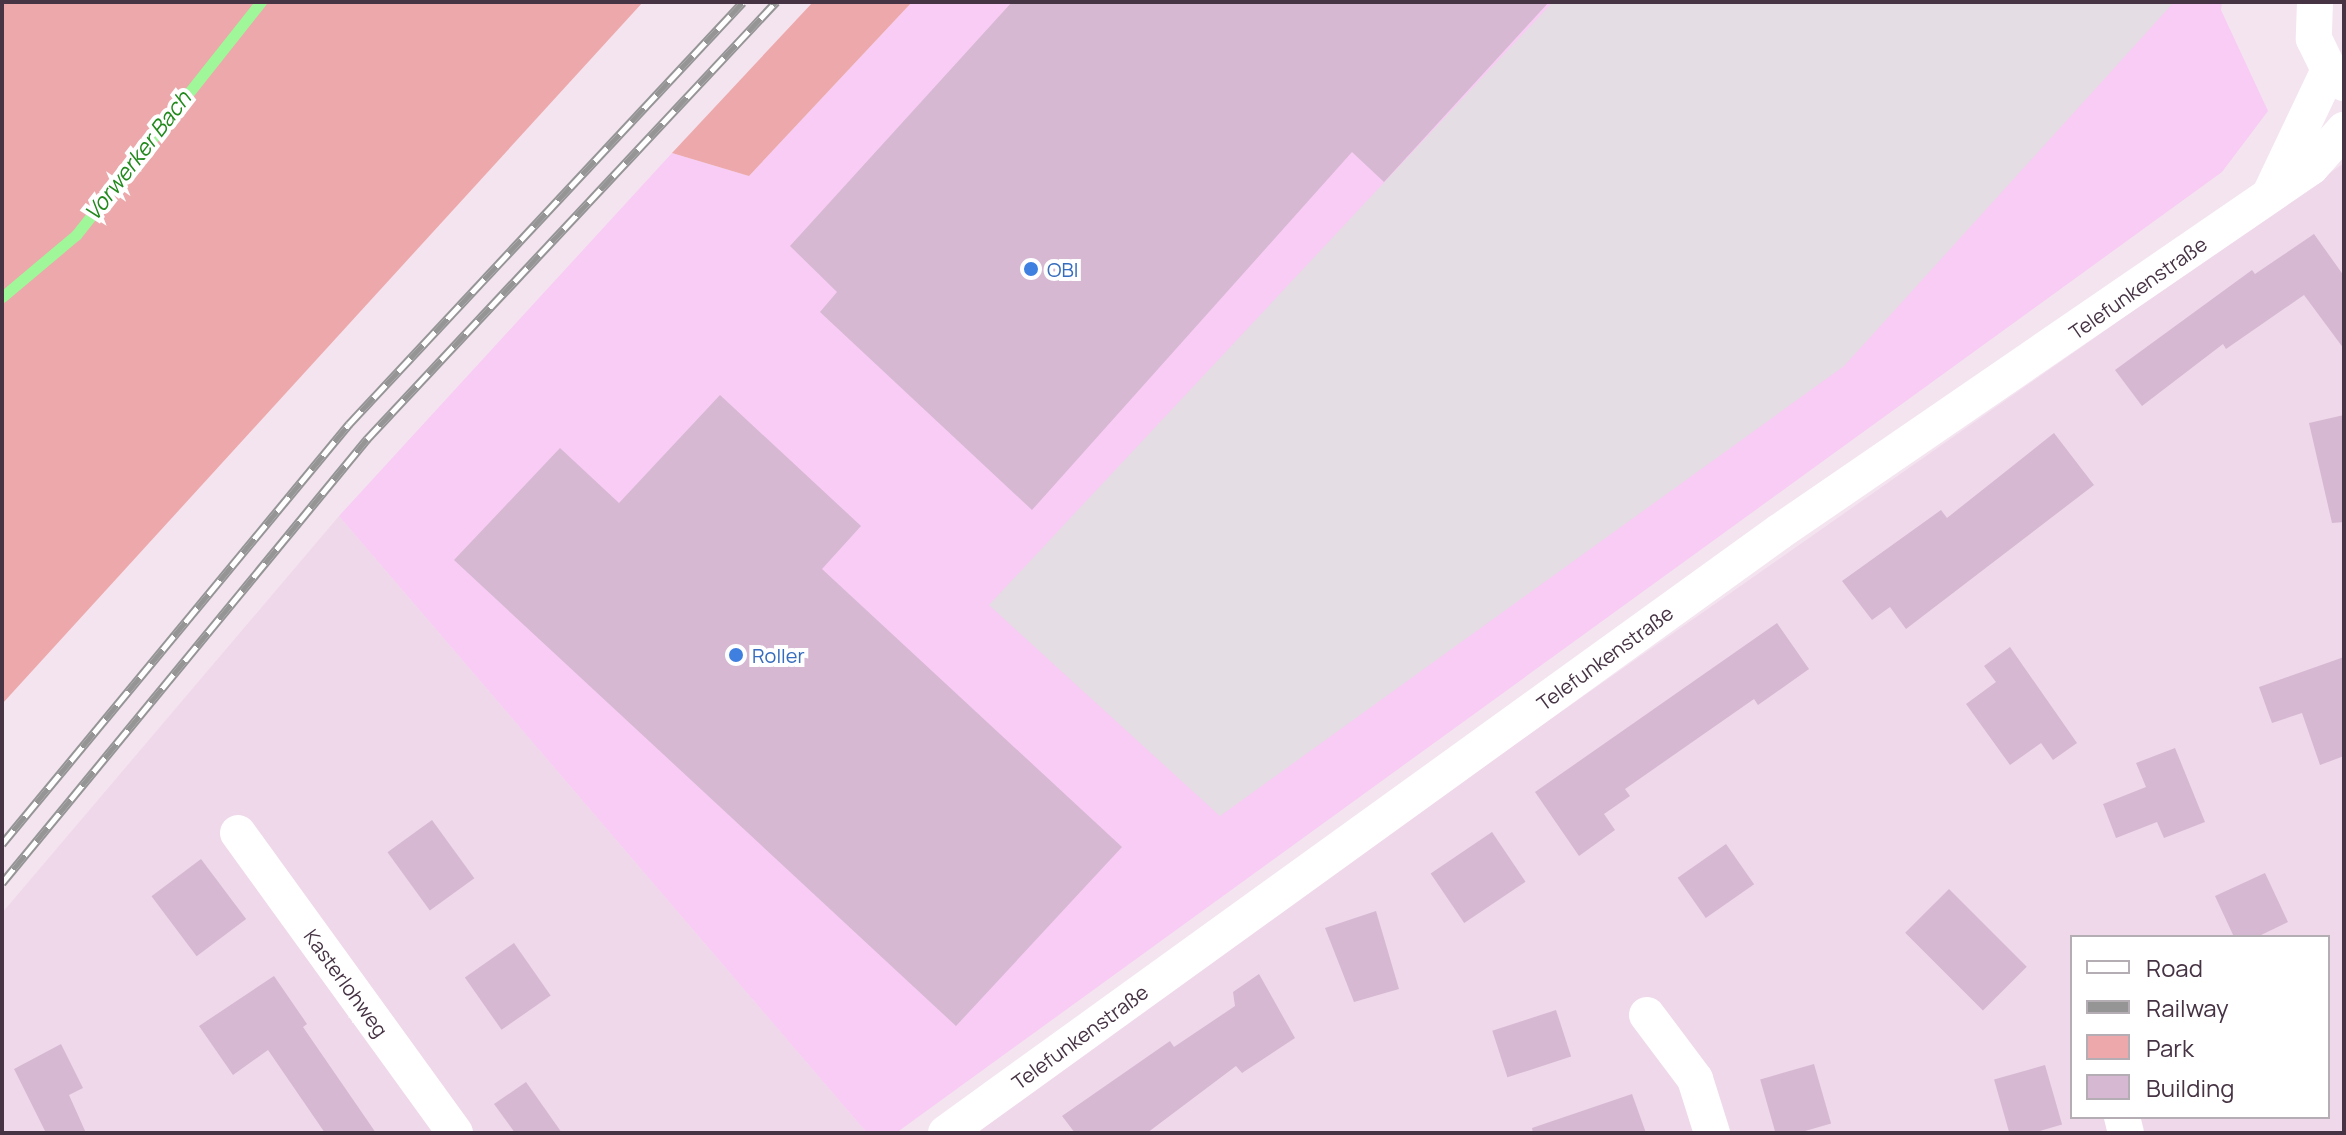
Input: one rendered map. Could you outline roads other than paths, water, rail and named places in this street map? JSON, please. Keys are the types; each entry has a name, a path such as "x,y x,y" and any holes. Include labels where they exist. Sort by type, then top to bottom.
{"street":[{"name":"Telefunkenstraße","path":"2271,192 2336,76 2314,39 2315,2"},
{"name":"Telefunkenstraße","path":"946,1133 1779,532 2109,311 2271,192 2311,167 2344,130"},
{"name":"Kasterlohweg","path":"238,833 455,1133"},
{"path":"1647,1015 1695,1079 1712,1133"}],"waterway":[{"name":"Vorwerker Bach","path":"2,297 76,235 261,2"}],"railway":[{"path":"2,844 349,424 743,2"},
{"path":"2,883 367,439 776,2"}],"place":[{"name":"OBI","path":"1031,269"},
{"name":"Roller","path":"736,655"}]}
